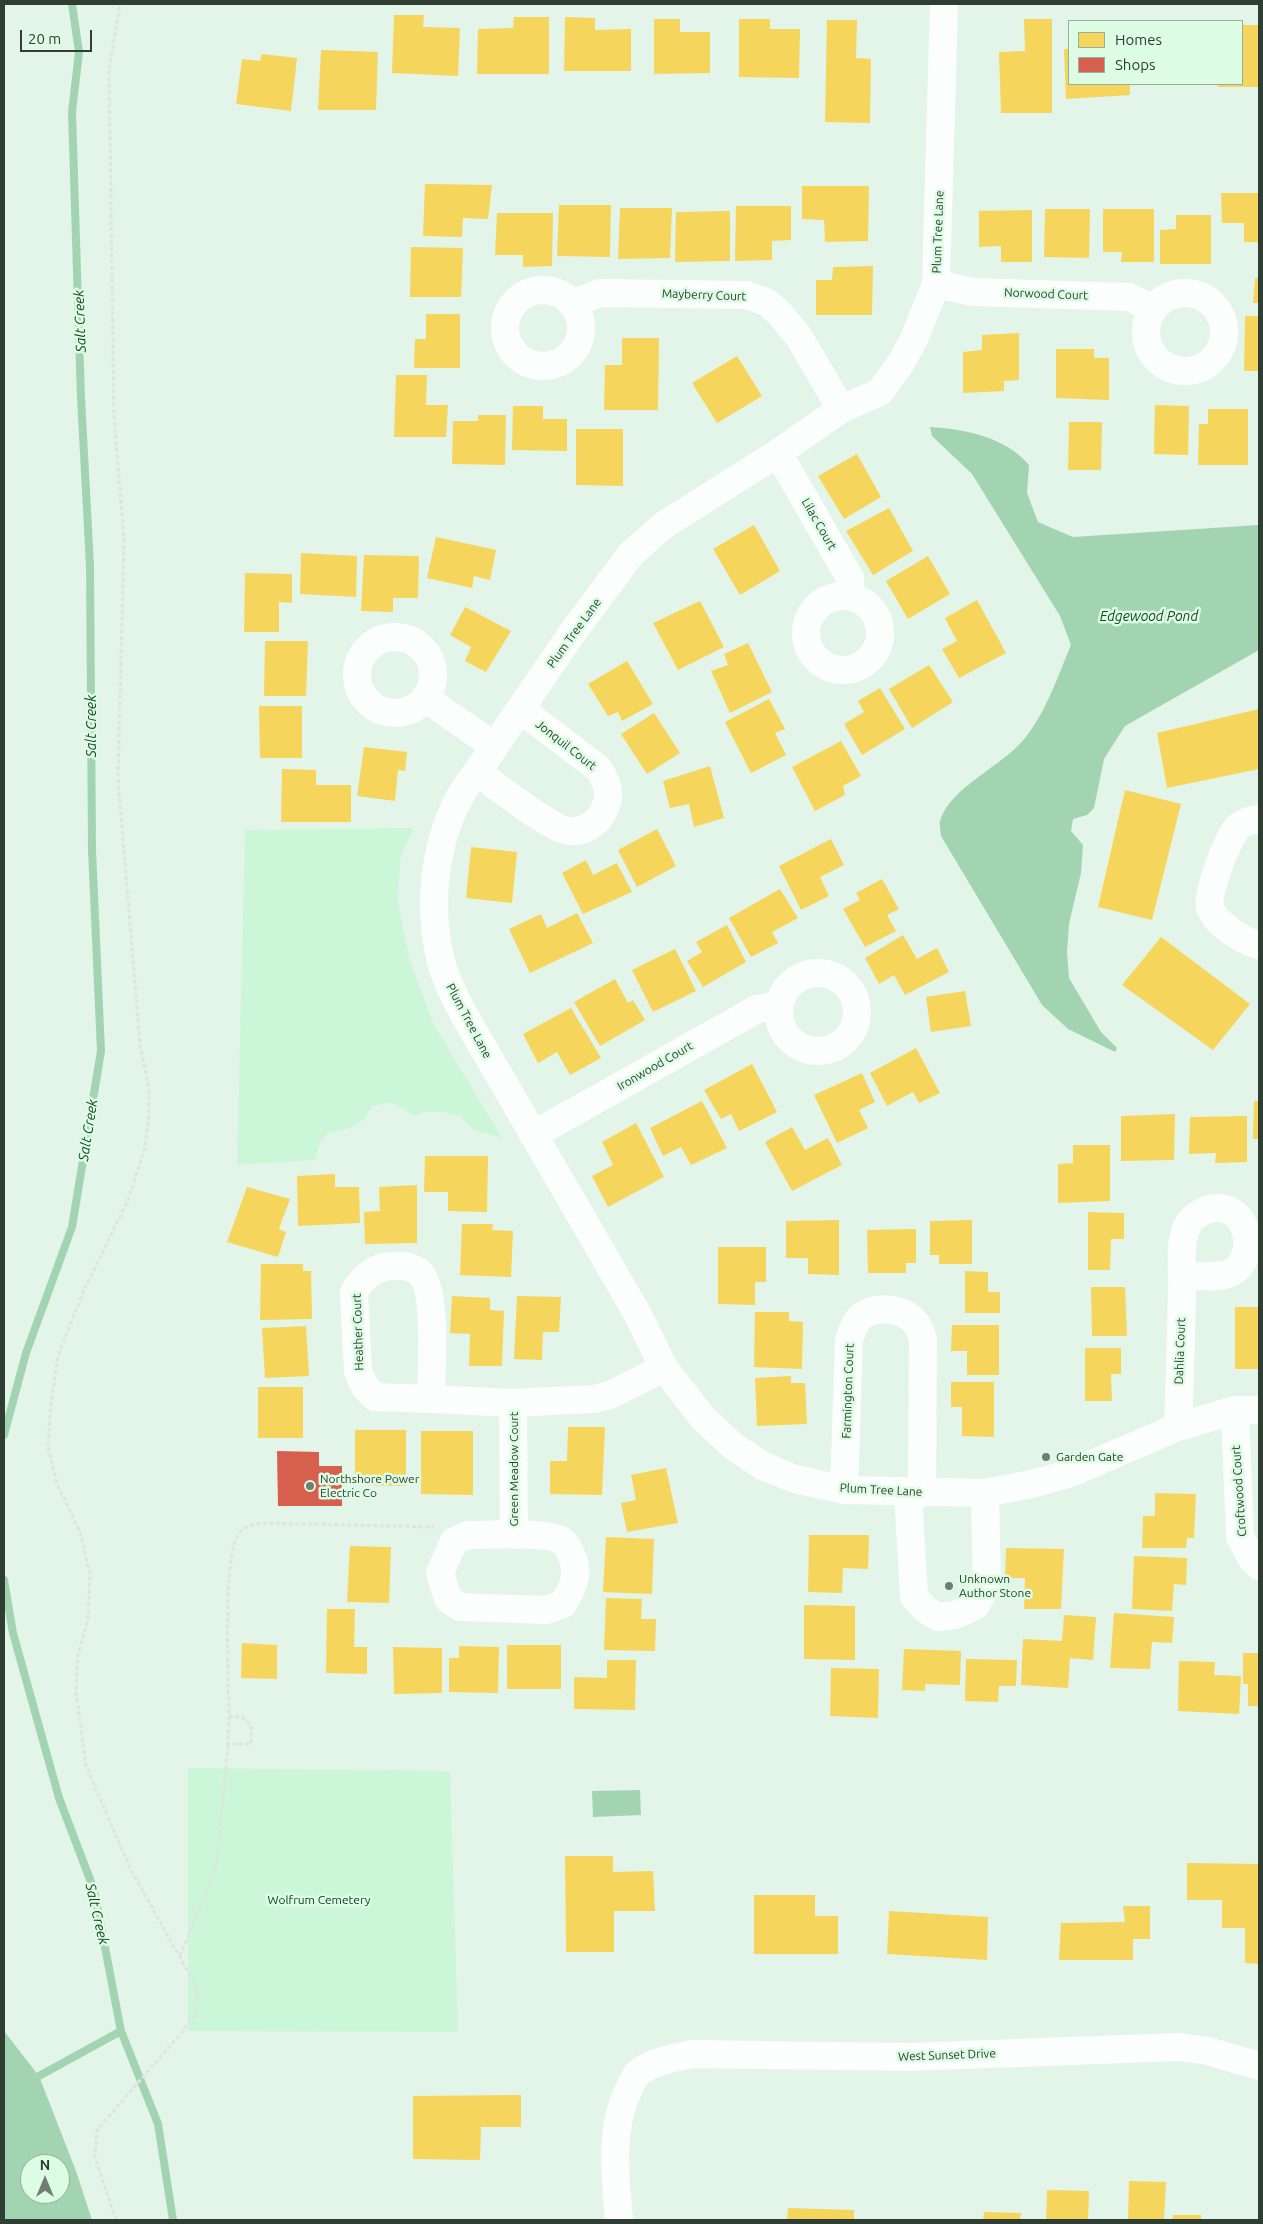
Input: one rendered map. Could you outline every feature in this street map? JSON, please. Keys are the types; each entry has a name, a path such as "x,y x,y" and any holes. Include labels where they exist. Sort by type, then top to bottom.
{"street":[{"name":"Plum Tree Lane","path":"944,4 936,284 914,339 901,363 880,392 842,409 778,454 664,525 632,554 520,709 478,772 464,788 446,830 435,878 434,915 439,954 450,988 463,1013 637,1313 664,1368 703,1418 733,1446 763,1466 795,1479 844,1490 985,1493 1036,1483 1071,1473 1178,1427 1247,1410"},
{"name":"Norwood Court","path":"936,284 973,292 1130,297 1153,309"},
{"name":"Mayberry Court","path":"572,304 600,293 747,295 768,303 799,338 842,409"},
{"name":"Lilac Court","path":"778,454 850,578 850,597"},
{"path":"424,698 494,746"},
{"name":"Jonquil Court","path":"478,772 552,824 568,831 581,830 599,822 609,801 607,782 599,769 520,709"},
{"path":"1259,819 1242,824 1231,836 1210,897 1213,914 1221,922 1249,941 1259,945"},
{"name":"Ironwood Court","path":"533,1135 756,1009 779,1005"},
{"name":"Heather Court","path":"431,1399 432,1305 428,1287 420,1272 404,1265 384,1266 373,1271 360,1281 354,1292 358,1372 365,1387 376,1397 513,1403 594,1399 610,1395 664,1368"},
{"name":"Dahlia Court","path":"1178,1427 1183,1275"},
{"name":"Farmington Court","path":"844,1490 849,1340 854,1325 864,1314 892,1309 906,1314 918,1325 923,1340 915,1492 914,1597 925,1609 938,1617 955,1615 975,1606 987,1586 985,1493"},
{"name":"Green Meadow Court","path":"513,1403 514,1536"},
{"name":"Croftwood Court","path":"1247,1410 1240,1537 1252,1559 1259,1566"},
{"path":"468,1536 549,1536 562,1541 569,1548 575,1563 576,1578 563,1604 546,1610 460,1607 448,1598 440,1573 454,1541 468,1536"},
{"name":"West Sunset Drive","path":"618,2220 615,2141 623,2100 636,2074 651,2066 692,2054 908,2057 1179,2047 1208,2051 1259,2066"}],"path":[{"path":"116,2220 95,2157 97,2130 183,2031 198,2010 197,1988 130,1868 86,1766 76,1692 78,1655 88,1619 90,1574 80,1532 57,1484 48,1447 51,1403 58,1356 84,1290 129,1198 145,1147 149,1113 149,1089 140,1045 118,780 124,539 114,416 109,70 120,4"},
{"path":"180,1957 217,1865 228,1744 229,1569 233,1542 240,1531 251,1525 266,1523 433,1527 468,1536"},
{"path":"228,1744 251,1744 251,1726 242,1717 229,1716"}],"green space":[{"path":"413,828 400,860 398,902 409,958 434,1025 502,1138 474,1130 460,1116 442,1112 425,1112 413,1116 398,1105 384,1103 371,1107 365,1118 352,1127 327,1134 320,1143 315,1160 237,1165 245,830"},
{"name":"Wolfrum Cemetery","path":"188,1768 450,1771 458,2032 188,2031"}],"water":[{"name":"Edgewood Pond","path":"930,427 984,436 997,441 1020,455 1029,465 1027,493 1038,522 1073,537 1259,525 1259,650 1125,726 1104,759 1094,808 1087,815 1073,819 1071,831 1083,845 1081,873 1069,924 1067,952 1069,978 1101,1032 1117,1048 1115,1052 1068,1029 1042,1005 941,836 940,821 954,798 965,787 1004,758 1025,738 1032,728 1051,693 1071,645 1060,616 972,474 932,436"},
{"path":"640,1790 641,1815 593,1817 592,1791"},
{"path":"4,2031 39,2076 69,2154 20,2154 20,2204 70,2204 70,2156 92,2220 4,2220"}],"building: Homes":[{"path":"394,15 424,15 423,27 460,28 458,76 392,73"},
{"path":"514,17 549,17 549,74 477,74 478,29 513,28"},
{"path":"565,17 595,18 595,30 631,29 631,71 564,71"},
{"path":"654,19 680,19 680,32 710,32 710,73 654,74"},
{"path":"739,19 770,19 770,29 800,29 799,78 739,77"},
{"path":"1024,19 1052,19 1052,113 1001,113 999,52 1025,51"},
{"path":"827,20 857,20 856,58 871,59 870,123 825,122"},
{"path":"1243,25 1259,25 1259,87 1218,87 1218,85 1243,85"},
{"path":"1064,49 1068,49 1068,85 1130,85 1130,95 1066,99"},
{"path":"321,50 378,52 376,110 318,110"},
{"path":"262,54 297,58 291,111 236,104 242,59 260,61"},
{"path":"425,184 492,185 488,219 463,218 462,237 423,236"},
{"path":"802,186 869,186 868,241 825,242 824,220 802,219"},
{"path":"1221,193 1259,193 1259,242 1244,242 1244,223 1222,223"},
{"path":"559,205 611,205 610,257 557,256"},
{"path":"736,206 791,206 791,240 772,241 772,260 735,261"},
{"path":"620,208 672,208 670,258 618,259"},
{"path":"1045,209 1090,209 1089,258 1044,257"},
{"path":"1103,209 1154,209 1154,262 1121,262 1122,252 1103,252"},
{"path":"1032,210 1032,262 1001,262 1001,246 979,247 979,211"},
{"path":"730,211 730,261 675,262 676,212"},
{"path":"497,213 553,213 552,266 523,267 523,255 495,255"},
{"path":"1176,215 1211,215 1211,264 1160,264 1160,230 1176,229"},
{"path":"411,247 463,248 461,297 410,297"},
{"path":"873,266 872,315 816,315 816,280 832,280 833,267"},
{"path":"1255,278 1259,278 1259,303 1253,303"},
{"path":"426,314 460,314 460,368 414,368 415,339 426,339"},
{"path":"1245,316 1259,316 1259,371 1244,371"},
{"path":"1019,333 1019,380 1004,381 1004,391 963,393 963,352 982,350 982,335"},
{"path":"622,338 659,338 658,410 604,410 605,365 622,365"},
{"path":"1056,349 1094,349 1094,358 1109,358 1109,400 1056,398"},
{"path":"737,356 762,396 717,423 692,383"},
{"path":"396,375 427,375 426,405 448,405 446,437 394,437"},
{"path":"1155,405 1189,406 1188,455 1154,454"},
{"path":"513,406 543,406 543,419 567,419 567,451 512,450"},
{"path":"1208,409 1248,409 1248,465 1198,465 1199,424 1208,424"},
{"path":"478,415 506,415 505,465 452,464 453,421 478,421"},
{"path":"1069,422 1102,422 1101,470 1068,470"},
{"path":"576,429 623,429 623,486 576,485"},
{"path":"857,454 881,497 844,519 818,476"},
{"path":"889,508 913,551 873,575 846,531"},
{"path":"754,525 780,571 740,595 713,549"},
{"path":"436,537 496,550 490,580 474,576 472,588 427,578"},
{"path":"301,553 357,556 356,597 300,594"},
{"path":"364,555 419,556 418,598 393,598 393,612 361,611"},
{"path":"928,556 950,594 908,619 886,581"},
{"path":"245,573 292,574 292,603 279,602 279,632 244,632"},
{"path":"977,600 1006,653 959,678 942,649 957,641 945,618"},
{"path":"700,601 724,647 678,670 653,623"},
{"path":"465,607 511,631 486,672 465,661 471,647 450,635"},
{"path":"265,641 308,641 306,696 264,696"},
{"path":"748,643 772,692 730,713 711,671 728,665 724,654"},
{"path":"627,661 653,704 622,721 618,712 608,716 588,684"},
{"path":"929,665 953,702 912,728 889,689"},
{"path":"880,688 905,729 862,755 844,724 864,712 858,701"},
{"path":"769,699 785,729 775,733 786,755 751,773 725,722"},
{"path":"259,706 302,706 302,758 260,758"},
{"path":"1259,709 1259,769 1167,788 1157,733"},
{"path":"654,713 680,753 647,774 621,734"},
{"path":"841,741 861,776 843,786 845,795 815,811 792,767"},
{"path":"364,747 407,752 405,771 398,770 395,801 357,796"},
{"path":"710,766 724,818 694,827 689,804 670,808 663,781"},
{"path":"282,769 316,770 316,785 351,785 351,822 281,822"},
{"path":"1125,790 1181,804 1152,920 1098,907"},
{"path":"657,829 676,866 637,887 618,850"},
{"path":"831,839 844,865 820,877 829,896 801,910 779,866"},
{"path":"471,847 517,852 512,903 466,898"},
{"path":"586,860 593,875 617,863 632,892 583,914 562,873"},
{"path":"882,879 899,909 887,915 896,931 865,947 843,909 860,900 856,893"},
{"path":"780,889 798,918 772,932 778,943 751,957 729,918"},
{"path":"577,913 593,943 530,973 509,929 541,914 547,928"},
{"path":"727,925 746,962 703,987 687,961 702,952 696,942"},
{"path":"903,935 917,959 937,948 949,972 905,995 894,975 879,984 865,958"},
{"path":"1161,937 1250,1004 1213,1050 1122,985"},
{"path":"675,949 696,991 653,1012 632,970"},
{"path":"615,979 628,1003 633,1000 645,1020 600,1046 574,1002"},
{"path":"965,991 971,1026 931,1032 926,997"},
{"path":"571,1008 601,1058 570,1075 557,1052 538,1063 523,1034"},
{"path":"916,1048 940,1093 919,1103 913,1092 887,1106 870,1073"},
{"path":"752,1064 777,1112 739,1131 731,1114 721,1119 704,1090"},
{"path":"862,1073 875,1102 859,1110 868,1128 837,1143 814,1095"},
{"path":"702,1101 727,1148 691,1165 681,1147 663,1156 650,1128"},
{"path":"1254,1101 1259,1101 1259,1139 1253,1139"},
{"path":"1175,1114 1174,1160 1121,1161 1121,1116"},
{"path":"1247,1116 1247,1162 1215,1163 1216,1153 1189,1154 1190,1117"},
{"path":"636,1123 664,1177 608,1207 592,1176 613,1165 602,1142"},
{"path":"792,1127 805,1150 828,1138 842,1165 792,1191 765,1142"},
{"path":"1073,1145 1110,1145 1110,1201 1058,1203 1058,1164 1073,1163"},
{"path":"425,1156 488,1156 487,1212 448,1211 448,1192 424,1192"},
{"path":"335,1174 335,1187 359,1187 360,1223 298,1226 297,1176"},
{"path":"417,1185 417,1243 365,1244 364,1212 380,1211 379,1187"},
{"path":"247,1187 290,1199 279,1229 286,1232 278,1257 227,1242"},
{"path":"1088,1212 1124,1213 1124,1239 1111,1239 1110,1270 1088,1270"},
{"path":"839,1220 839,1275 808,1274 808,1258 786,1258 786,1221"},
{"path":"972,1220 972,1264 939,1264 939,1255 930,1255 930,1221"},
{"path":"462,1224 493,1224 492,1230 513,1231 511,1277 460,1275"},
{"path":"916,1229 916,1263 906,1263 906,1273 868,1273 867,1230"},
{"path":"718,1247 766,1247 766,1282 755,1282 755,1305 718,1304"},
{"path":"261,1264 303,1264 303,1271 311,1271 312,1319 260,1320"},
{"path":"965,1271 988,1272 988,1292 1000,1292 1000,1313 965,1313"},
{"path":"1091,1287 1125,1287 1127,1336 1092,1336"},
{"path":"452,1296 490,1298 490,1310 504,1311 502,1366 469,1366 470,1334 450,1333"},
{"path":"517,1296 561,1297 559,1332 543,1332 542,1360 514,1359"},
{"path":"1235,1307 1259,1307 1259,1369 1235,1369"},
{"path":"755,1312 789,1312 789,1321 803,1322 802,1369 754,1367"},
{"path":"952,1325 999,1325 999,1375 967,1375 967,1351 951,1351"},
{"path":"306,1326 309,1376 265,1378 262,1328"},
{"path":"1085,1348 1121,1348 1121,1374 1111,1374 1112,1401 1085,1401"},
{"path":"791,1376 791,1383 805,1383 807,1424 757,1426 755,1378"},
{"path":"951,1382 994,1382 994,1437 962,1436 962,1407 951,1407"},
{"path":"258,1387 303,1387 303,1438 258,1438"},
{"path":"568,1427 605,1427 602,1495 550,1494 550,1461 567,1461"},
{"path":"355,1430 406,1430 406,1486 355,1485"},
{"path":"421,1431 473,1431 473,1495 421,1494"},
{"path":"666,1468 678,1523 627,1532 621,1503 636,1500 631,1475"},
{"path":"1155,1493 1196,1494 1194,1538 1187,1538 1186,1548 1142,1548 1143,1516 1155,1516"},
{"path":"809,1535 869,1535 868,1569 843,1568 842,1593 808,1592"},
{"path":"606,1537 654,1539 652,1594 603,1592"},
{"path":"350,1546 391,1547 389,1603 347,1602"},
{"path":"1006,1548 1064,1549 1061,1609 1024,1609 1025,1578 1005,1578"},
{"path":"1134,1556 1187,1558 1186,1585 1174,1584 1172,1611 1132,1609"},
{"path":"606,1598 642,1599 641,1619 656,1619 655,1651 604,1650"},
{"path":"804,1605 855,1606 855,1660 804,1659"},
{"path":"327,1609 355,1609 354,1647 367,1647 367,1674 326,1673"},
{"path":"1114,1613 1174,1617 1172,1643 1152,1642 1150,1669 1110,1668"},
{"path":"1064,1615 1096,1617 1093,1660 1070,1658 1068,1688 1021,1685 1023,1639 1062,1641"},
{"path":"242,1643 277,1645 277,1679 241,1678"},
{"path":"507,1645 561,1645 561,1689 507,1689"},
{"path":"459,1646 499,1647 498,1693 449,1692 449,1658 459,1658"},
{"path":"393,1647 442,1648 442,1693 394,1694"},
{"path":"904,1649 961,1651 960,1685 925,1684 925,1691 902,1690"},
{"path":"1243,1653 1259,1653 1259,1706 1248,1706 1248,1684 1243,1684"},
{"path":"966,1659 1017,1660 1016,1686 999,1686 998,1702 965,1701"},
{"path":"607,1660 636,1660 635,1710 574,1709 574,1677 607,1678"},
{"path":"1179,1661 1215,1662 1214,1675 1241,1676 1239,1714 1178,1711"},
{"path":"831,1668 879,1669 878,1718 830,1716"},
{"path":"565,1856 613,1856 613,1872 653,1871 655,1911 614,1911 614,1952 566,1952"},
{"path":"1187,1863 1259,1864 1259,1964 1245,1963 1245,1928 1222,1928 1222,1900 1187,1900"},
{"path":"754,1895 815,1895 815,1916 838,1916 838,1954 754,1954"},
{"path":"1123,1906 1150,1906 1150,1939 1133,1939 1133,1960 1059,1960 1061,1923 1125,1922"},
{"path":"889,1911 988,1917 987,1960 887,1954"},
{"path":"521,2095 521,2127 481,2127 480,2160 413,2159 413,2096"},
{"path":"1129,2181 1166,2182 1164,2220 1128,2220"},
{"path":"1047,2190 1089,2191 1088,2220 1046,2220"},
{"path":"788,2208 854,2210 854,2220 787,2220"},
{"path":"984,2212 1021,2213 1020,2220 983,2220"},
{"path":"1173,2215 1201,2215 1201,2220 1172,2220"}],"building: Shops":[{"name":"Northshore Power Electric Co","path":"277,1451 319,1452 319,1466 342,1466 342,1506 278,1506"}],"waterway":[{"name":"Salt Creek","path":"4,1435 26,1353 72,1227 101,1051 92,850 90,566 81,398 72,112 79,52 72,4"},
{"name":"Salt Creek","path":"4,1580 13,1633 59,1798 94,1890 121,2031 158,2124 173,2220"},
{"path":"39,2076 121,2031"}],"place":[{"name":"Garden Gate","path":"1046,1457"},
{"name":"Northshore Power Electric Co","path":"310,1486"},
{"name":"Unknown Author Stone","path":"949,1586"}]}
